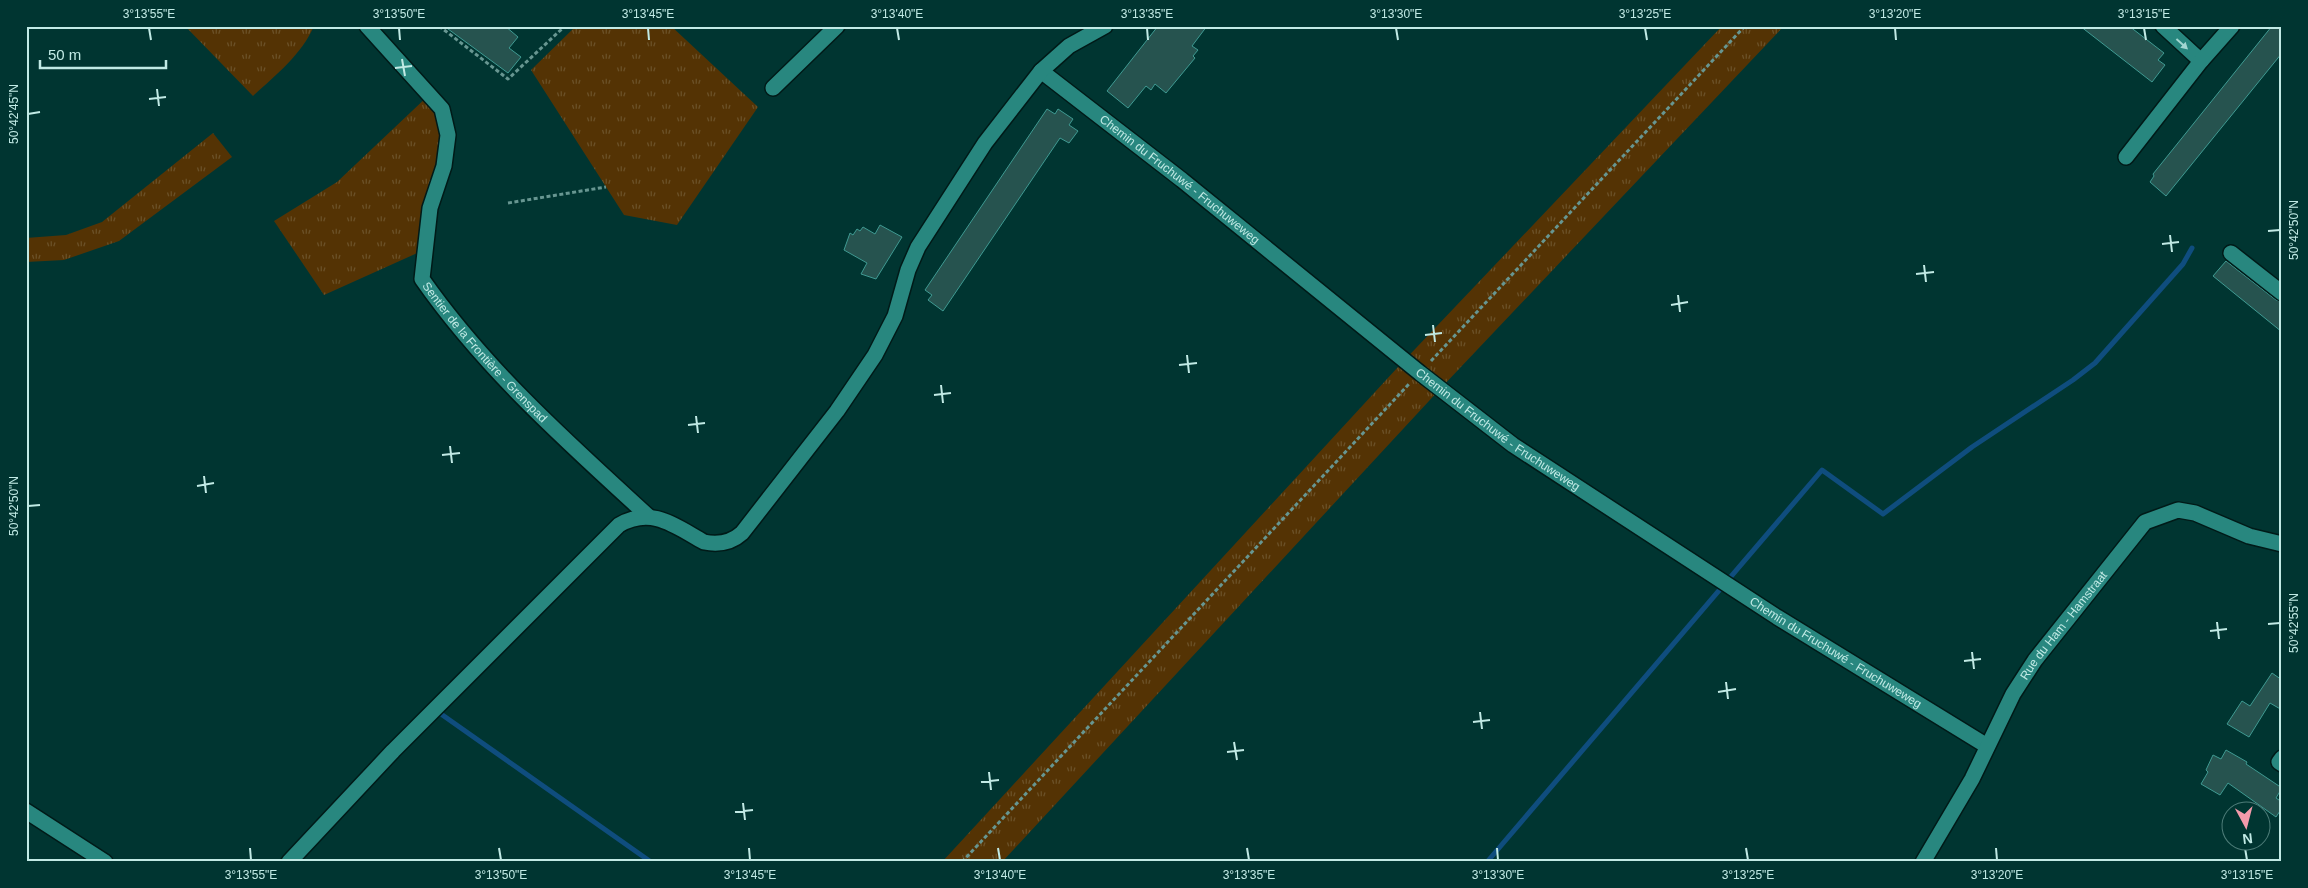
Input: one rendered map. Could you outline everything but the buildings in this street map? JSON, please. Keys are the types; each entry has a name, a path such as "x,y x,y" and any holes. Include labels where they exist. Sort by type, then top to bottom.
{"street":[{"name":"Sentier de la Frontière - Grenspad","path":"367,26 442,109 448,136 444,166 430,208 422,279 463,335 507,383 648,516"},
{"path":"772,88 837,26"},
{"path":"289,862 393,751 611,532 628,520 648,516 665,520 704,542 712,544 729,542 748,527 837,411 882,343 895,316 913,257 925,234 985,143 1041,70 1069,46 1105,26"},
{"path":"2163,26 2201,61"},
{"path":"2126,157 2201,61 2232,26"},
{"name":"Chemin du Fruchuwé - Fruchuweweg","path":"1041,70 1182,180 1420,373 1513,445 1652,536 1987,746"},
{"path":"2232,253 2282,293"},
{"name":"Rue du Ham - Hamstraat","path":"1924,862 1972,779 2014,694 2035,660 2146,522 2178,510 2195,513 2249,536 2282,544"},
{"path":"2282,758 2279,762 2282,764"},
{"path":"26,810 105,862"}],"path":[{"path":"439,26 508,80 565,26"},
{"path":"962,862 1745,26"},
{"path":"508,203 606,187"}],"green space":[{"path":"185,26 314,26 295,55 253,96"},
{"path":"576,26 671,26 758,107 677,225 624,215 531,70"},
{"path":"1722,26 1784,26 1441,388 1002,862 942,862 1398,367"},
{"path":"430,94 448,135 424,250 324,295 274,221 337,182"},
{"path":"213,133 232,157 119,241 64,260 26,262 26,238 66,235 102,222"}],"waterway":[{"path":"1487,862 1822,470 1883,514 1972,447 2073,380 2095,363 2183,264 2192,248"},
{"path":"441,714 651,862"}]}
